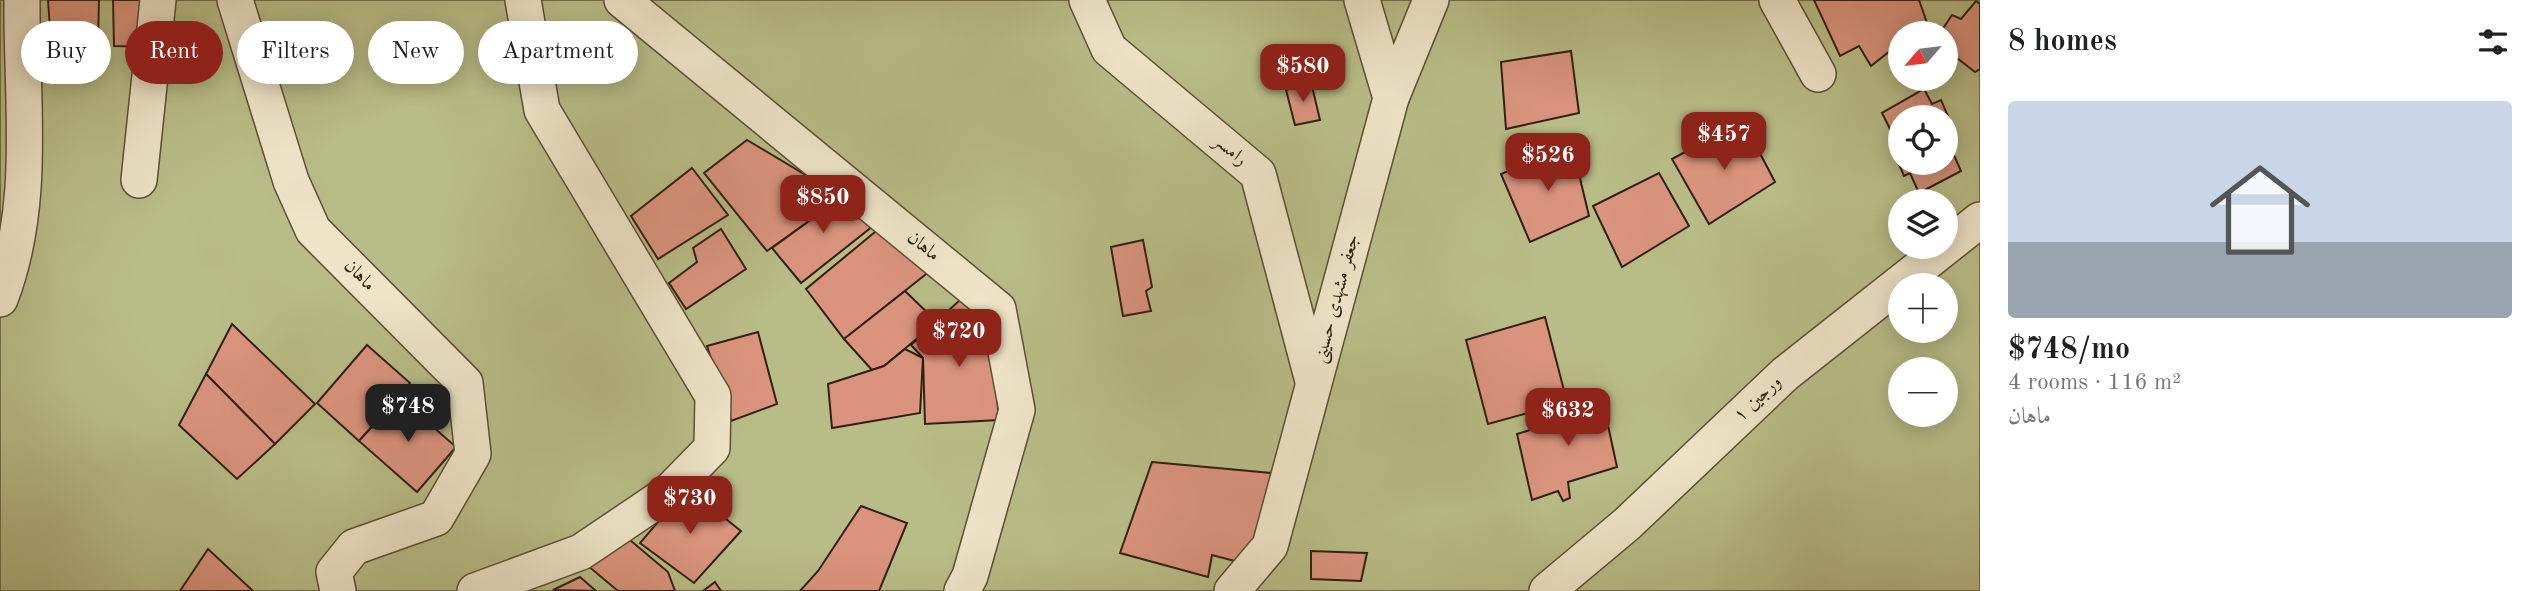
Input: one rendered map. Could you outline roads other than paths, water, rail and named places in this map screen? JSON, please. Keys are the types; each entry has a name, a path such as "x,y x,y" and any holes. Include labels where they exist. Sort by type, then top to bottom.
{"street":[{"path":"0,299 10,273 26,177 22,0"},
{"path":"139,180 158,0"},
{"name":"ماهان","path":"235,0 291,181 313,230 465,383 473,454 436,518 354,547 334,572 338,591"},
{"path":"475,591 581,552 667,494 712,448 713,396 542,110 523,0"},
{"name":"ماهان","path":"622,0 998,309 1017,410 970,576 962,591"},
{"name":"رامسر","path":"1087,0 1108,50 1258,174 1314,384"},
{"path":"1362,0 1391,98"},
{"name":"جعفر مشهدی حسینی","path":"1232,591 1270,546 1391,98 1432,0"},
{"path":"1777,0 1818,74"},
{"name":"ورجین ۱","path":"1547,591 1627,524 1785,374 1980,220"}]}
